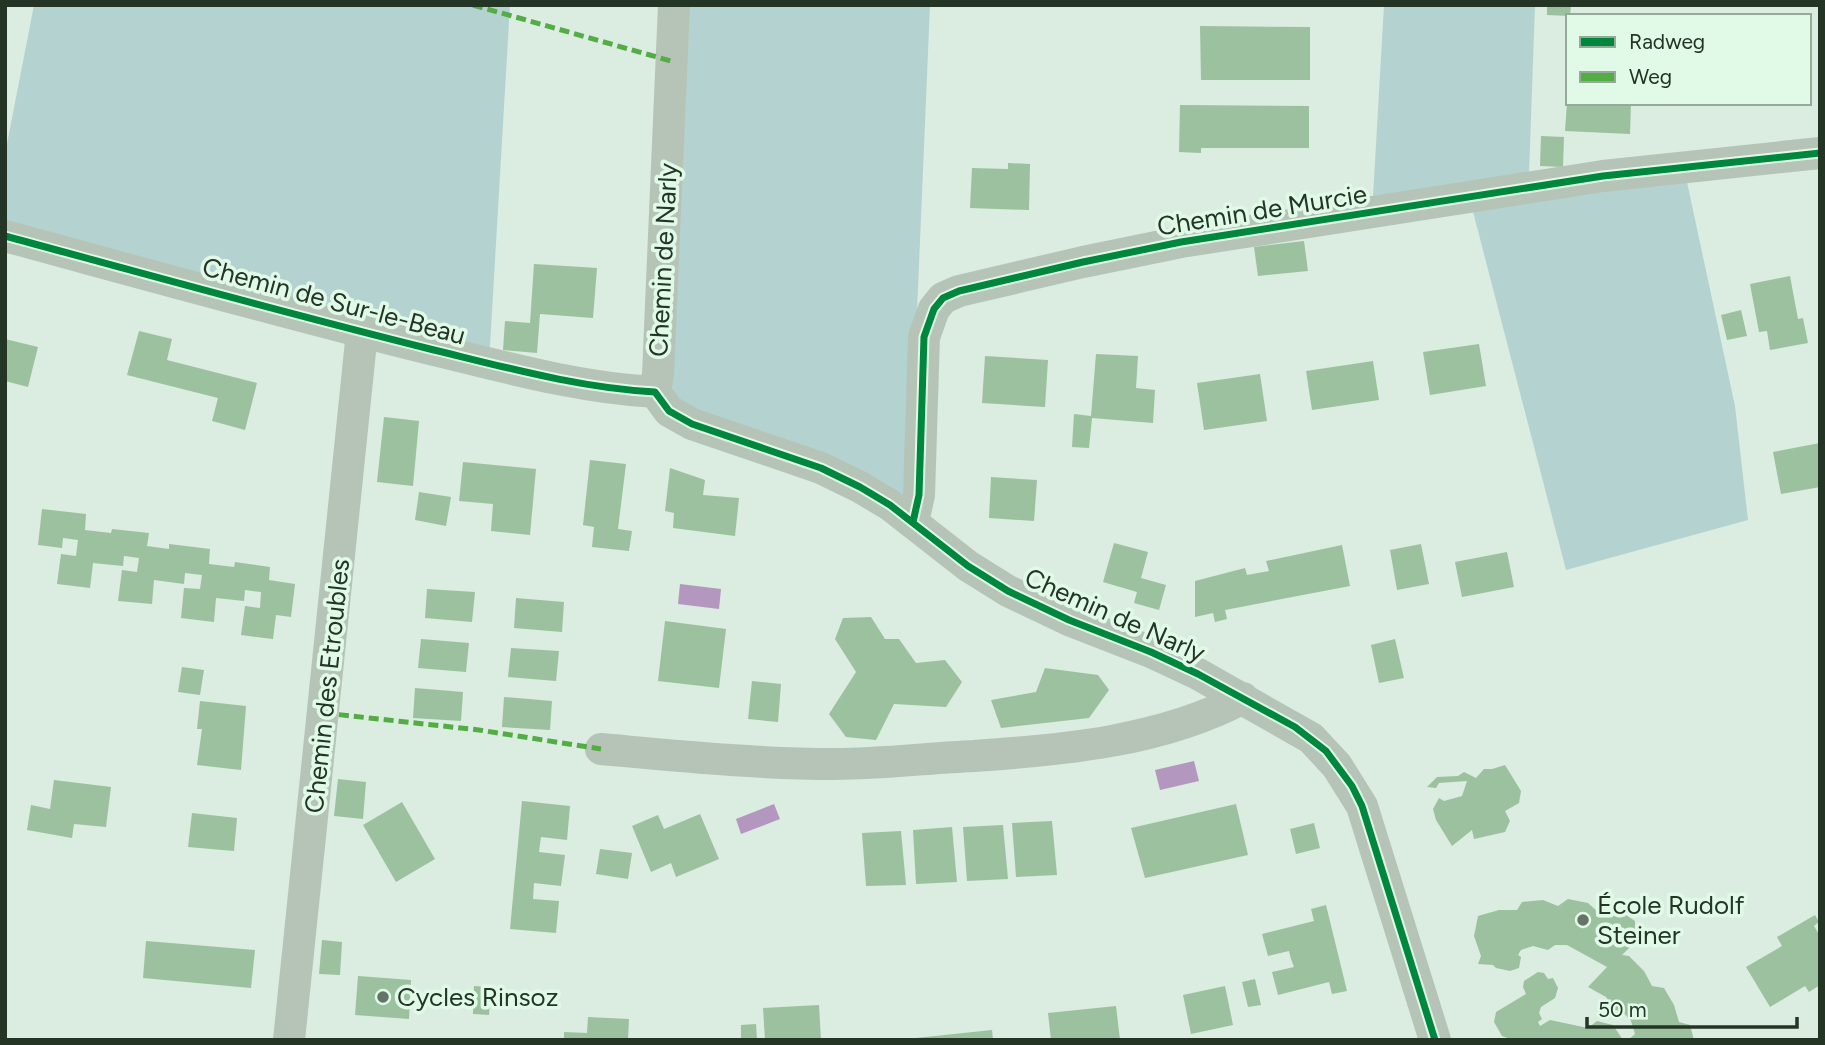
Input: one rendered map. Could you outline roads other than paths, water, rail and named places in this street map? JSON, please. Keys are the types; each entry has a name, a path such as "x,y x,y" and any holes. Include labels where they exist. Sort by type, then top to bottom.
{"street":[{"name":"Chemin de Narly","path":"674,5 658,374 655,392 669,411 692,424 821,468 860,487 913,522 968,566 1008,591 1069,620 1151,652 1243,698 1311,738 1326,751 1352,786 1370,825 1435,1040"},
{"name":"Chemin de Murcie","path":"913,522 919,495 924,337 927,321 943,298 959,291 1034,272 1181,242 1603,176 1820,153"},
{"name":"Chemin de Sur-le-Beau","path":"5,236 362,332 615,390 655,392"},
{"name":"Chemin des Etroubles","path":"289,1040 308,877 362,332"},
{"path":"601,749 731,761 838,764 1024,752 1085,745 1158,730 1213,714 1243,698"}],"place":[{"name":"École Rudolf Steiner","path":"1583,920"},
{"name":"Cycles Rinsoz","path":"383,997"}]}
